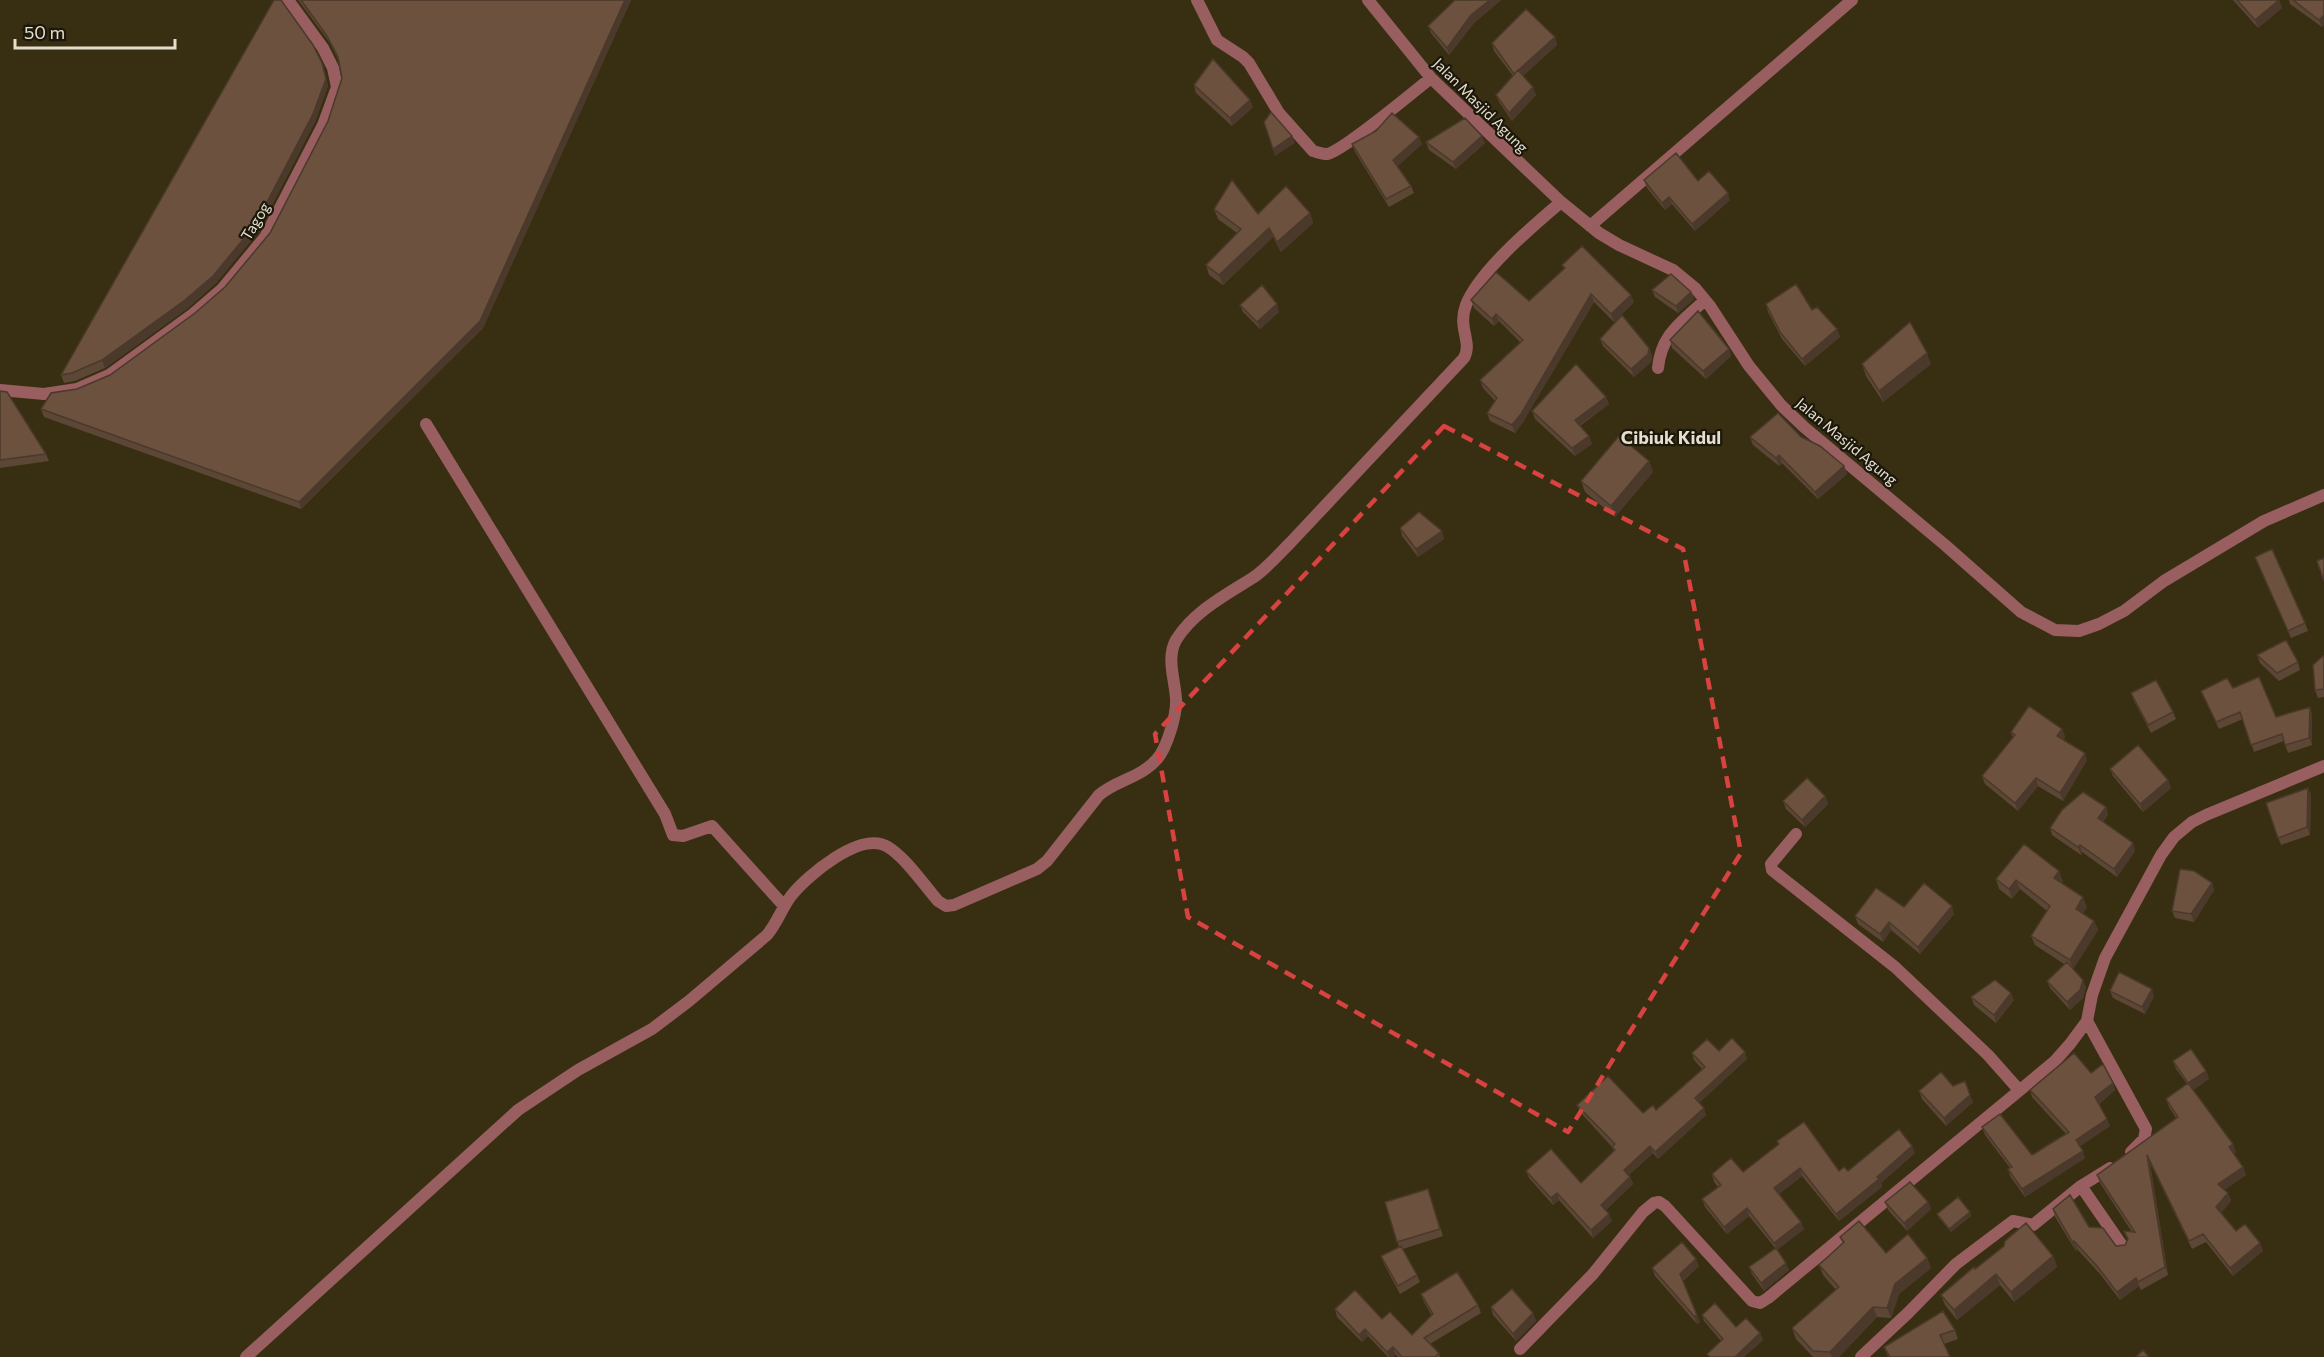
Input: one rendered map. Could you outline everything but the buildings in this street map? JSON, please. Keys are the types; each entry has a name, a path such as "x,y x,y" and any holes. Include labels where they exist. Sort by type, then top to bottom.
{"street":[{"name":"Tagog","path":"0,390 44,394 77,388 109,375 208,302 242,268 265,237 323,125 337,87 333,68 323,48 288,0"},
{"path":"1197,0 1217,40 1244,57 1279,114 1313,151 1330,153 1356,136 1431,78"},
{"name":"Jalan Masjid Agung","path":"1368,0 1431,78 1561,202 1590,226 1619,245 1673,270 1684,278 1705,300 1754,373 1781,405 1804,427 1936,537 2021,612 2055,630 2079,630 2099,624 2124,611 2164,581 2264,521 2324,495"},
{"path":"1590,226 1852,0"},
{"path":"246,1357 510,1116 547,1089 652,1029 673,1014 767,935 774,927 784,906 799,887 852,847 864,843 883,844 890,848 938,902 946,906 954,905 1026,874 1047,861 1099,795 1111,786 1134,777 1155,762 1161,754 1176,701 1171,659 1176,640 1207,607 1259,573 1291,542 1464,358 1468,347 1462,319 1475,289 1525,233 1561,202"},
{"path":"1658,368 1665,339 1705,300"},
{"path":"426,424 666,814 673,835 683,836 712,826 784,906"},
{"path":"1520,1350 1577,1292 1643,1212 1654,1203 1659,1202 1744,1293 1760,1303 2054,1062 2070,1044 2087,1022 2092,995 2105,958 2161,855 2174,837 2192,822 2206,815 2324,766"},
{"path":"1796,834 1771,864 1772,870 1895,967 1988,1055 2019,1090"},
{"path":"1861,1357 1956,1264 2013,1221 2033,1225 2081,1186 2140,1145 2146,1129 2087,1022"},
{"path":"2081,1186 2123,1247"}],"highlighted area":[{"path":"1444,426 1683,549 1741,853 1568,1132 1188,917 1155,734"}],"district":[{"name":"Cibiuk Kidul","path":"1671,437"}]}
